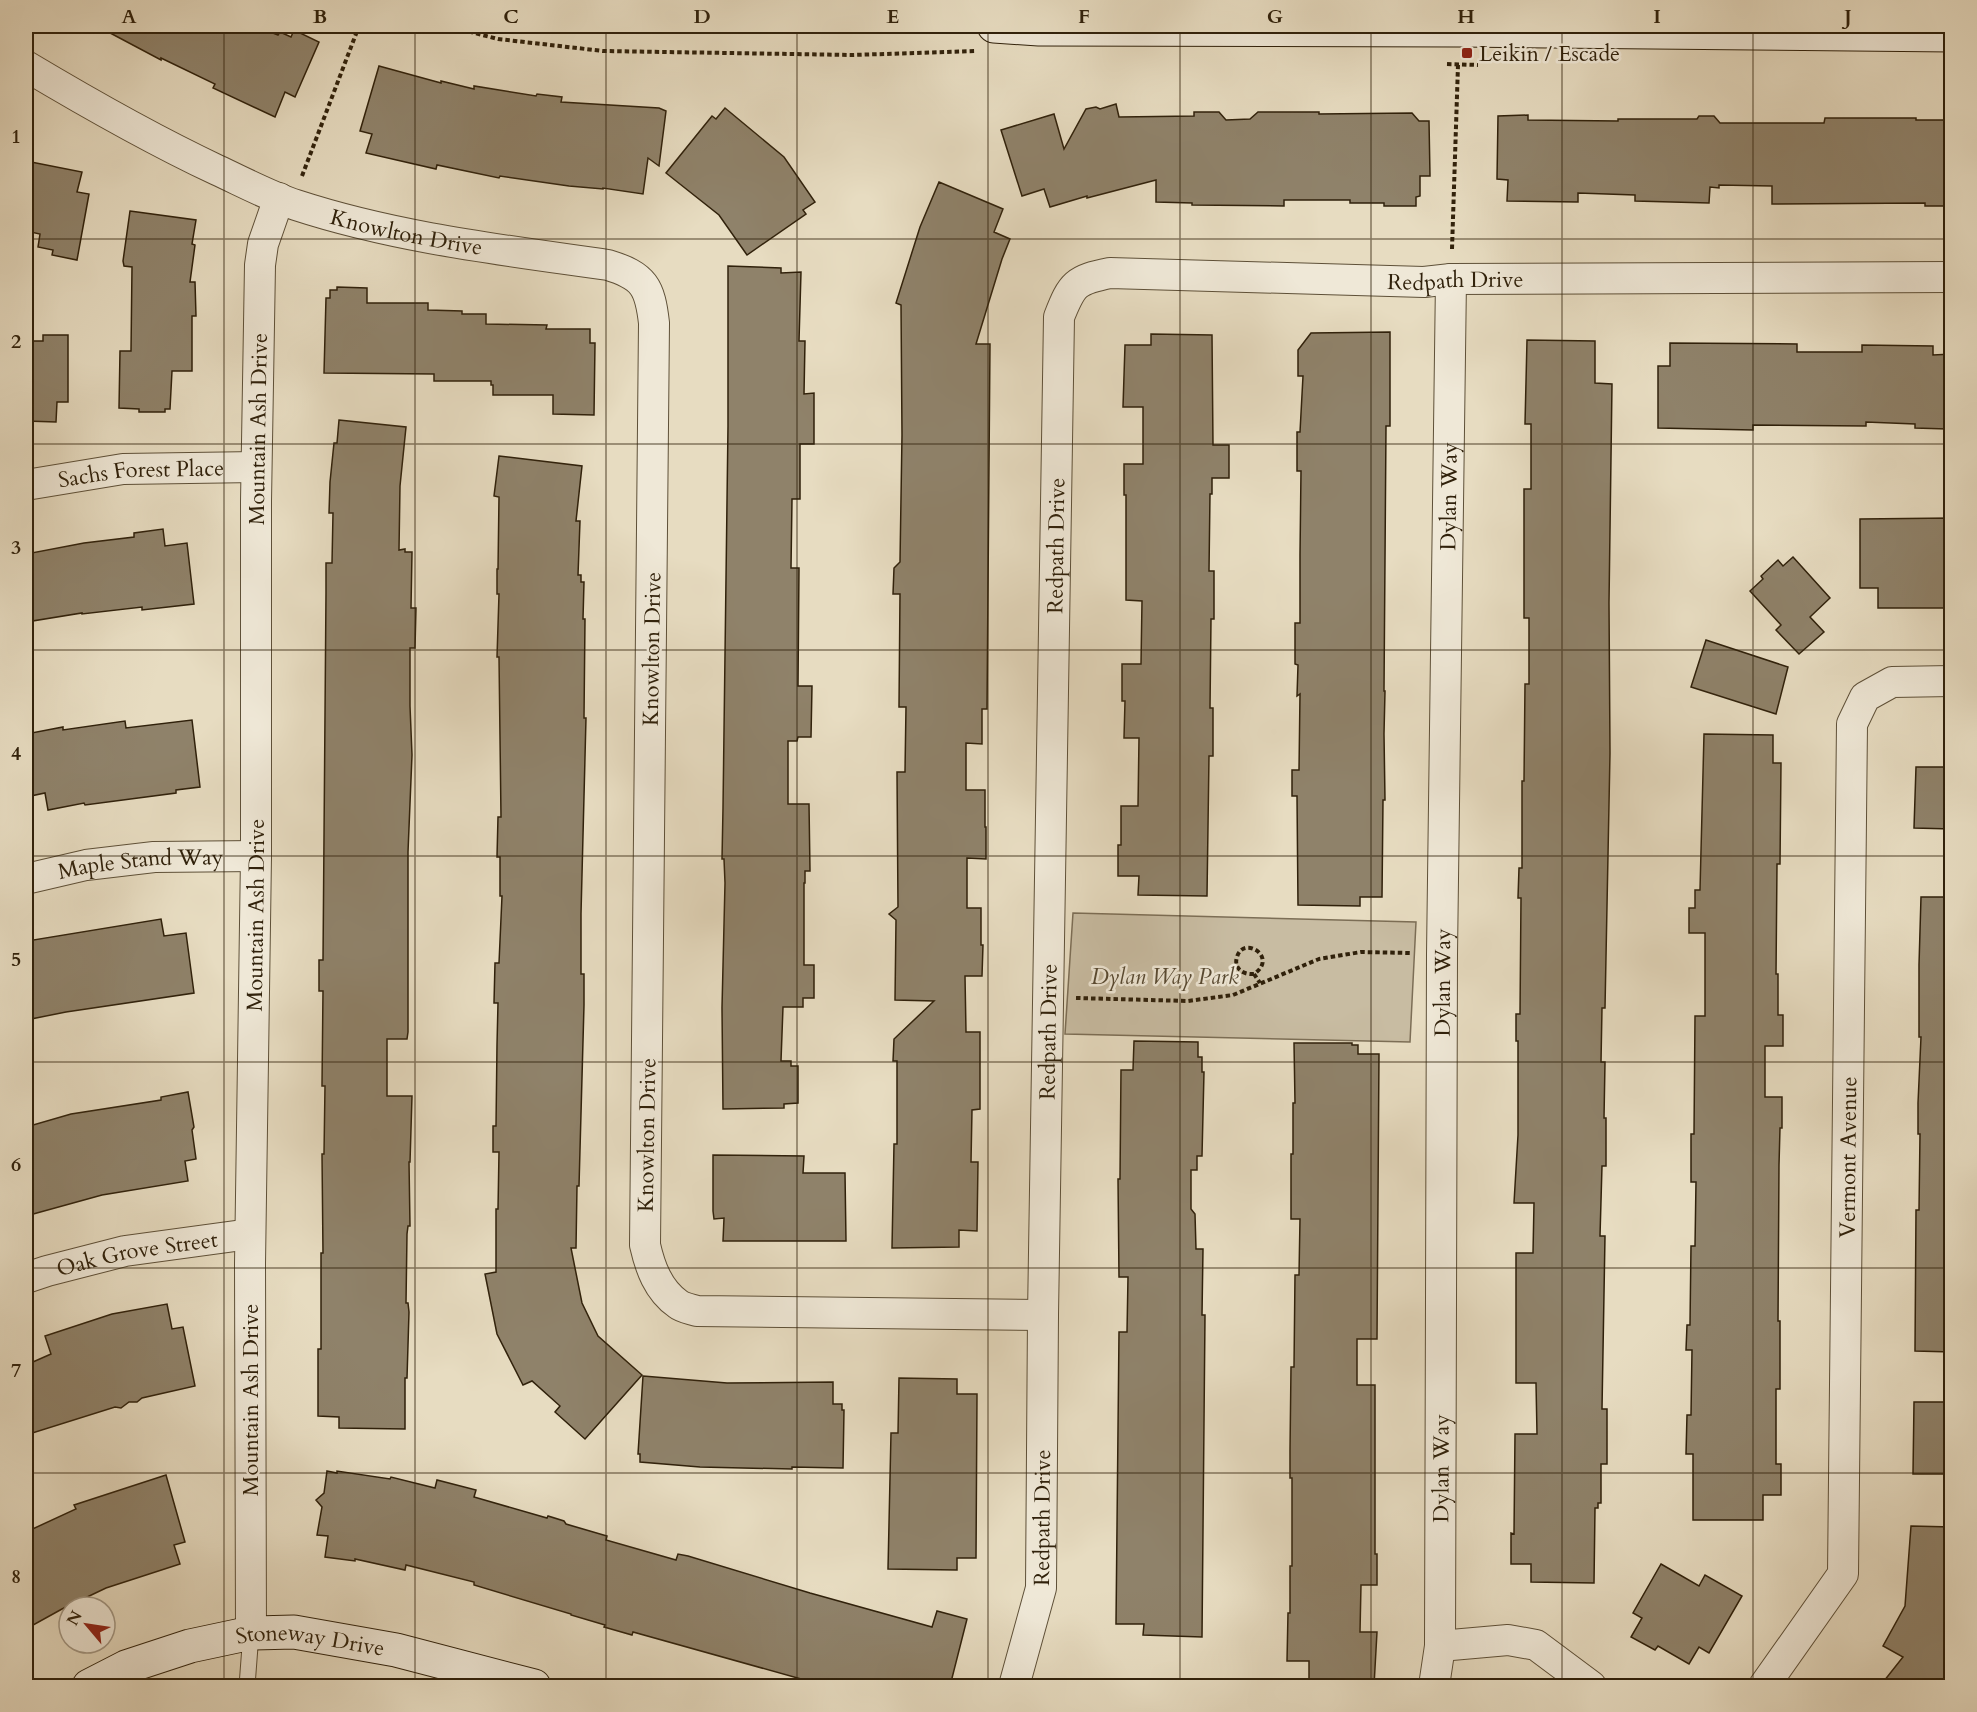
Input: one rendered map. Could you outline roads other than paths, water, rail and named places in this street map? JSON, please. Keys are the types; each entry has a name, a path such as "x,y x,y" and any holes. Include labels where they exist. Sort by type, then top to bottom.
{"street":[{"path":"994,26 1050,29 1416,28 1952,36"},
{"name":"Knowlton Drive","path":"26,66 126,125 287,201 404,234 608,265 625,270 639,279 649,291 654,323 645,1245 649,1262 658,1282 679,1305 697,1311 1043,1315"},
{"name":"Mountain Ash Drive","path":"251,1633 250,1234 256,856 256,467 260,265 263,244 287,201"},
{"name":"Redpath Drive","path":"1014,1686 1041,1588 1043,1315 1059,317 1069,292 1087,278 1110,273 1424,282 1451,279 1952,277"},
{"name":"Dylan Way","path":"1434,1686 1440,1646 1442,954 1451,279"},
{"name":"Sachs Forest Place","path":"26,485 123,469 256,467"},
{"name":"Vermont Avenue","path":"1764,1686 1843,1574 1852,724 1865,696 1892,682 1952,681"},
{"name":"Maple Stand Way","path":"26,879 86,866 154,857 256,856"},
{"name":"Oak Grove Street","path":"26,1278 125,1251 250,1234"},
{"name":"Stoneway Drive","path":"88,1686 126,1667 190,1646 251,1633 294,1632 396,1650 528,1686"},
{"path":"1440,1646 1508,1640 1536,1645 1590,1686"}],"lane":[{"path":"247,1686 251,1633"}],"place":[{"name":"Leikin / Escade","path":"1467,53"}],"park label":[{"name":"Dylan Way Park","path":"1165,976"}]}
